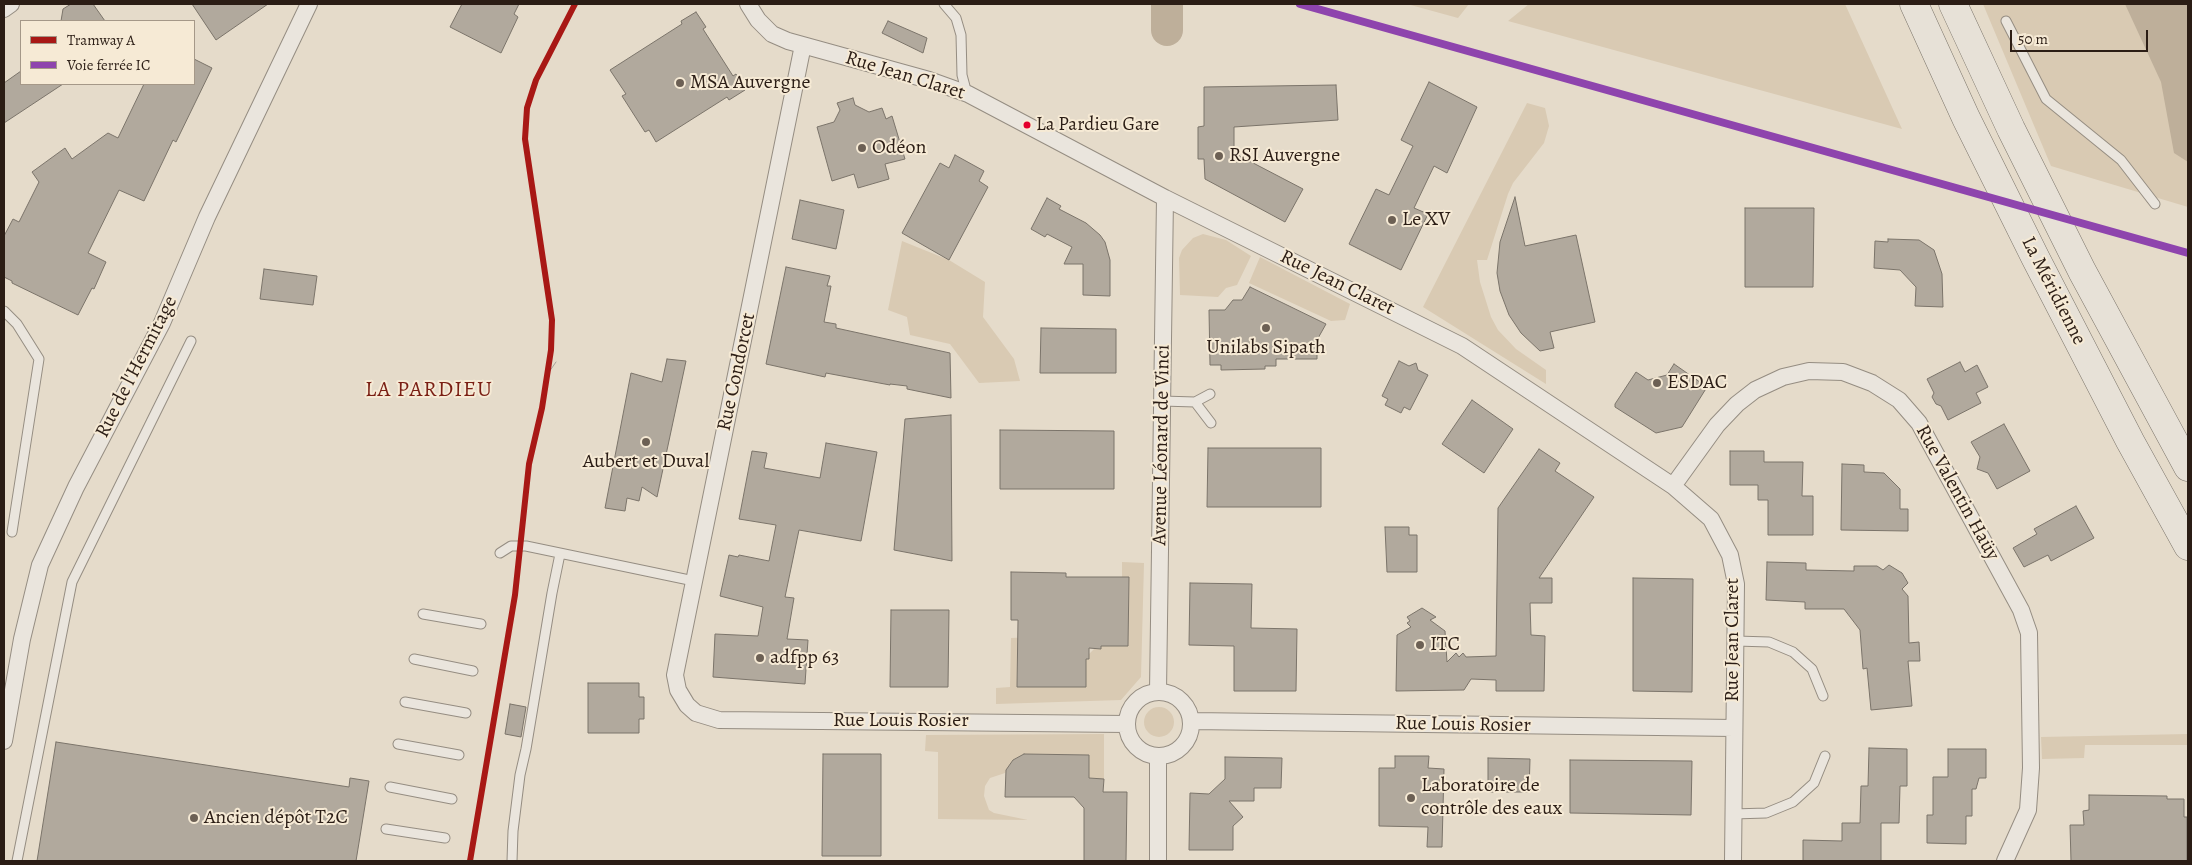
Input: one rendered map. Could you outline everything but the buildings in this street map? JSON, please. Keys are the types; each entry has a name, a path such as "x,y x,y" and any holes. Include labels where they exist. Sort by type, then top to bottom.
{"highway":[{"name":"La Méridienne","path":"1914,4 1966,118 2035,257 2130,441 2188,546"},
{"name":"La Méridienne","path":"1953,4 2011,129 2082,271 2188,467"}],"street":[{"path":"4,9 11,4"},
{"name":"Rue de l'Hermitage","path":"4,741 22,639 40,565 76,487 162,323 207,217 309,4"},
{"name":"Rue Jean Claret","path":"748,4 758,20 772,34 803,45 934,82 968,94 1358,300 1462,346 1673,486 1711,519 1730,556 1736,584 1733,861"},
{"name":"Rue Condorcet","path":"683,698 678,690 675,676 803,45"},
{"name":"Avenue Léonard de Vinci","path":"1158,691 1165,198"},
{"name":"Rue Valentin Haüy","path":"1673,486 1717,425 1737,404 1755,390 1783,378 1809,371 1843,372 1872,383 1899,400 1919,423 2021,610 2029,633 2031,768 2028,810 2005,861"},
{"path":"1158,691 1171,693 1181,699 1189,709 1192,721 1191,732 1186,742 1174,752 1158,756 1146,754 1136,746 1129,736 1127,724 1129,711 1136,701 1146,694 1158,691"},
{"name":"Rue Louis Rosier","path":"683,698 696,713 719,720 1127,724"},
{"name":"Rue Louis Rosier","path":"1192,721 1734,728"},
{"path":"1158,756 1158,861"}],"lane":[{"path":"944,4 956,18 961,35 962,75 968,94"},
{"path":"2006,22 2046,99 2120,160 2155,204"},
{"path":"4,311 17,324 39,360 12,532"},
{"path":"17,861 72,582 191,341"},
{"path":"1162,401 1195,402 1210,394"},
{"path":"1195,402 1211,423"},
{"path":"500,553 511,546 519,545 694,581"},
{"path":"512,861 513,831 520,775 560,554"},
{"path":"423,614 481,624"},
{"path":"1736,641 1769,642 1793,652 1812,670 1823,696"},
{"path":"414,659 473,671"},
{"path":"405,702 466,713"},
{"path":"398,744 459,755"},
{"path":"1733,814 1766,813 1793,802 1814,783 1825,756"},
{"path":"390,787 452,799"},
{"path":"386,829 445,838"}],"shaded area":[{"path":"1407,4 1469,4 1458,18"},
{"path":"1529,4 1845,4 1902,129 1508,21"},
{"path":"1983,4 2188,4 2188,207 2051,166"},
{"path":"2125,4 2188,4 2188,162 2174,153 2161,82"},
{"path":"1527,103 1545,108 1549,126 1544,143 1513,183 1487,260 1477,260 1480,282 1491,317 1498,330 1516,349 1546,370 1546,384 1423,307"},
{"path":"1203,234 1226,240 1251,256 1237,285 1226,288 1218,297 1180,295 1179,258 1182,250 1193,238"},
{"path":"902,241 949,260 985,282 983,317 1014,359 1020,381 979,383 950,344 910,335 907,317 888,310"},
{"path":"1260,257 1350,304 1345,320 1331,321 1249,283"},
{"path":"1122,562 1144,563 1141,677 1121,700 996,704 996,688 1010,687 1011,638 1032,637 1018,646 1017,687 1086,687 1086,659 1089,659 1089,654 1095,648 1100,649 1101,646 1128,646 1129,577 1122,577"},
{"path":"1159,707 1170,711 1174,722 1170,733 1159,737 1148,733 1144,722 1148,711"},
{"path":"1104,734 1104,782 1100,779 1089,778 1089,755 1024,754 1013,760 1005,773 990,778 985,786 984,796 989,810 994,813 1028,820 938,819 938,752 925,751 926,735"},
{"path":"2188,734 2188,745 2085,745 2084,758 2042,759 2041,737"}],"waterway":[{"path":"1167,4 1167,30"}],"tram line":[{"name":"A","path":"470,861 515,595 529,464 542,408 551,350 552,320 525,139 527,108 536,80 575,4"},
{"path":"547,375 556,362"}],"rail line":[{"name":"IC","path":"1300,4 2188,253"}],"place":[{"name":"MSA Auvergne","path":"680,83"},
{"name":"La Pardieu Gare","path":"1027,125"},
{"name":"Odéon","path":"862,148"},
{"name":"RSI Auvergne","path":"1219,156"},
{"name":"Le XV","path":"1392,220"},
{"name":"Unilabs Sipath","path":"1266,328"},
{"name":"ESDAC","path":"1657,383"},
{"name":"Aubert et Duval","path":"646,442"},
{"name":"ITC","path":"1420,645"},
{"name":"adfpp 63","path":"760,658"},
{"name":"Laboratoire de contrôle des eaux","path":"1411,798"},
{"name":"Ancien dépôt T2C","path":"194,818"}],"district":[{"name":"LA PARDIEU","path":"429,391"}]}
